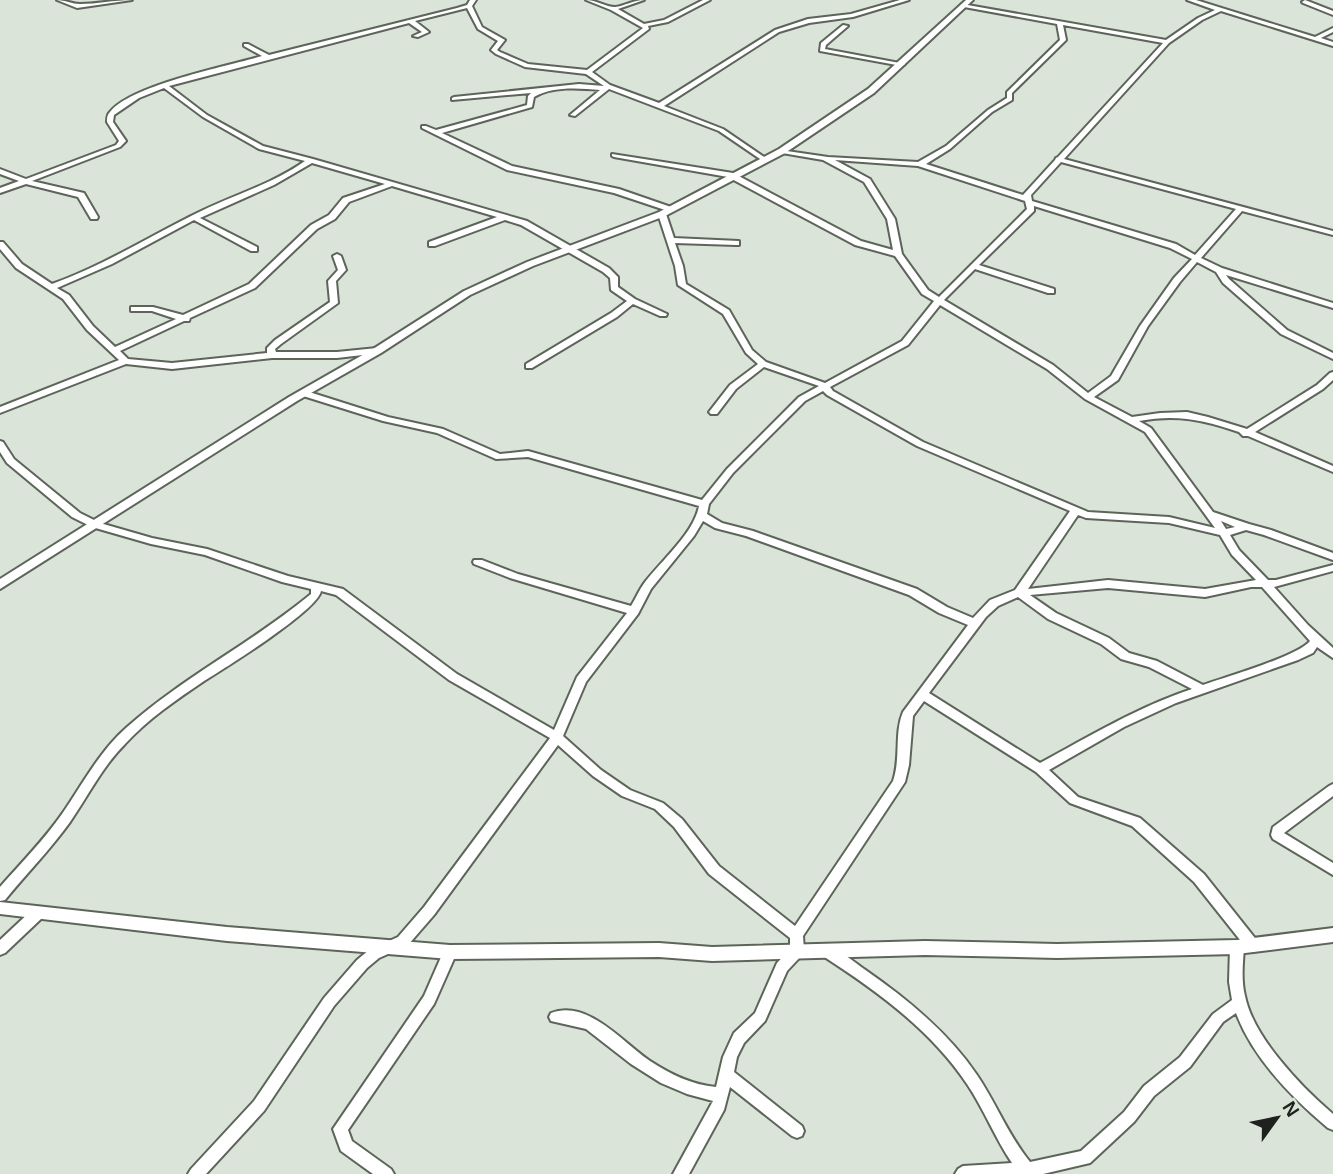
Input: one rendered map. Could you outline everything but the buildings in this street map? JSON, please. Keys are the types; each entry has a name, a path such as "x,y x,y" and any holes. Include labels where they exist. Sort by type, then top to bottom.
{"street":[{"path":"61,0 77,6 124,0"},
{"path":"589,0 646,25 666,21 707,0"},
{"path":"612,9 641,0"},
{"path":"878,0 890,5"},
{"path":"659,106 774,33 808,21 850,16 906,0"},
{"path":"1190,0 1333,44"},
{"path":"1304,2 1333,13"},
{"path":"0,191 121,144 122,140 109,116 118,107 165,86 471,3 480,28 502,40 503,43 494,50 498,53 528,67 588,72 607,87"},
{"path":"0,586 303,393 377,351 467,293 665,211 730,175 782,151 843,111 902,64 967,3 1167,42"},
{"path":"1028,201 1058,159 1167,42 1200,19 1221,9"},
{"path":"411,20 426,32 416,36"},
{"path":"919,164 937,156 992,109 1010,99 1009,93 1063,40 1060,22"},
{"path":"588,72 645,29 646,25"},
{"path":"845,26 823,44 821,50 902,64"},
{"path":"1315,39 1333,30"},
{"path":"246,45 268,57"},
{"path":"165,86 205,116 253,145 524,223 610,273 615,279 614,288 632,301 663,314"},
{"path":"454,99 579,86 607,87 728,134 765,160"},
{"path":"573,115 607,87"},
{"path":"436,132 530,106 531,96 545,89"},
{"path":"424,127 510,168 616,191 665,211"},
{"path":"782,151 825,158 889,159 919,164 1028,201 1163,241 1219,270 1333,306"},
{"path":"614,155 730,175 859,243 898,254"},
{"path":"825,158 872,185 891,219 898,254 925,292 1050,368 1088,397 1133,419 1156,439 1224,533 1230,549 1316,641 1333,654"},
{"path":"1058,159 1239,210 1333,233"},
{"path":"52,287 99,268 193,217 284,178 311,160"},
{"path":"0,171 81,195 94,217"},
{"path":"115,350 186,320 262,279 300,240 332,217 346,200 393,184"},
{"path":"196,1174 259,1106 329,1002 362,964 411,934 429,911 557,737 581,680 634,611 647,587 730,471 790,409 823,385 888,355 905,343 938,302 976,267 1031,209 1028,201"},
{"path":"1088,397 1115,377 1144,326 1195,257 1202,253 1239,210"},
{"path":"665,211 682,285 726,312 749,351 762,364 823,385 830,393 920,444 1086,515 1169,520 1224,533 1246,527"},
{"path":"193,217 254,249"},
{"path":"432,244 505,217"},
{"path":"671,240 736,243"},
{"path":"0,244 22,268 52,287 125,361"},
{"path":"272,355 270,351 274,345 334,303 332,281 342,270 337,256"},
{"path":"976,267 1051,291"},
{"path":"1219,270 1226,281 1275,326 1333,356"},
{"path":"529,366 614,315 632,301"},
{"path":"134,309 153,309 186,320"},
{"path":"0,410 125,361 172,366 272,355 337,355 377,351"},
{"path":"714,412 733,387 762,364"},
{"path":"1246,434 1320,387 1333,375"},
{"path":"303,393 386,419 440,431 499,457 528,454 703,510 719,526 749,533 913,592 974,624"},
{"path":"1133,419 1167,414 1189,416 1246,434 1333,469"},
{"path":"0,444 10,461 76,514 96,525 151,541 207,552 316,588 339,592 453,677 557,737 617,786 659,806 678,823 714,870 796,943"},
{"path":"1020,593 1076,510"},
{"path":"1210,514 1246,527 1268,531 1333,557"},
{"path":"478,562 514,576 634,611"},
{"path":"681,1174 706,1132 721,1096 739,1038 760,1017 796,943 899,782 906,763 903,733 907,715 974,624 994,603 1020,593 1108,584 1205,593 1225,591 1242,584 1265,585 1333,568"},
{"path":"0,896 53,836 127,733 151,712 298,610 316,594 316,588"},
{"path":"1020,593 1052,616 1105,641 1128,657 1153,664 1202,689"},
{"path":"1040,769 1119,724 1202,689 1294,657 1309,650 1316,641"},
{"path":"922,694 1040,769 1074,800 1136,822 1199,878 1245,947 1239,1003 1283,1074 1333,1123"},
{"path":"1333,789 1277,831 1284,841 1333,870"},
{"path":"0,908 37,914 450,951 659,950 712,954 796,943 828,952 861,971 925,1023 969,1076 1028,1172"},
{"path":"0,949 37,914"},
{"path":"828,952 925,948 1058,951 1245,947 1333,935"},
{"path":"386,1174 346,1146 340,1129 429,1000 450,951"},
{"path":"963,1174 1028,1172 1089,1156 1129,1117 1149,1091 1185,1062 1218,1018 1239,1003"},
{"path":"556,1017 590,1021 662,1076 706,1094 721,1096"},
{"path":"726,1075 797,1131"}]}
